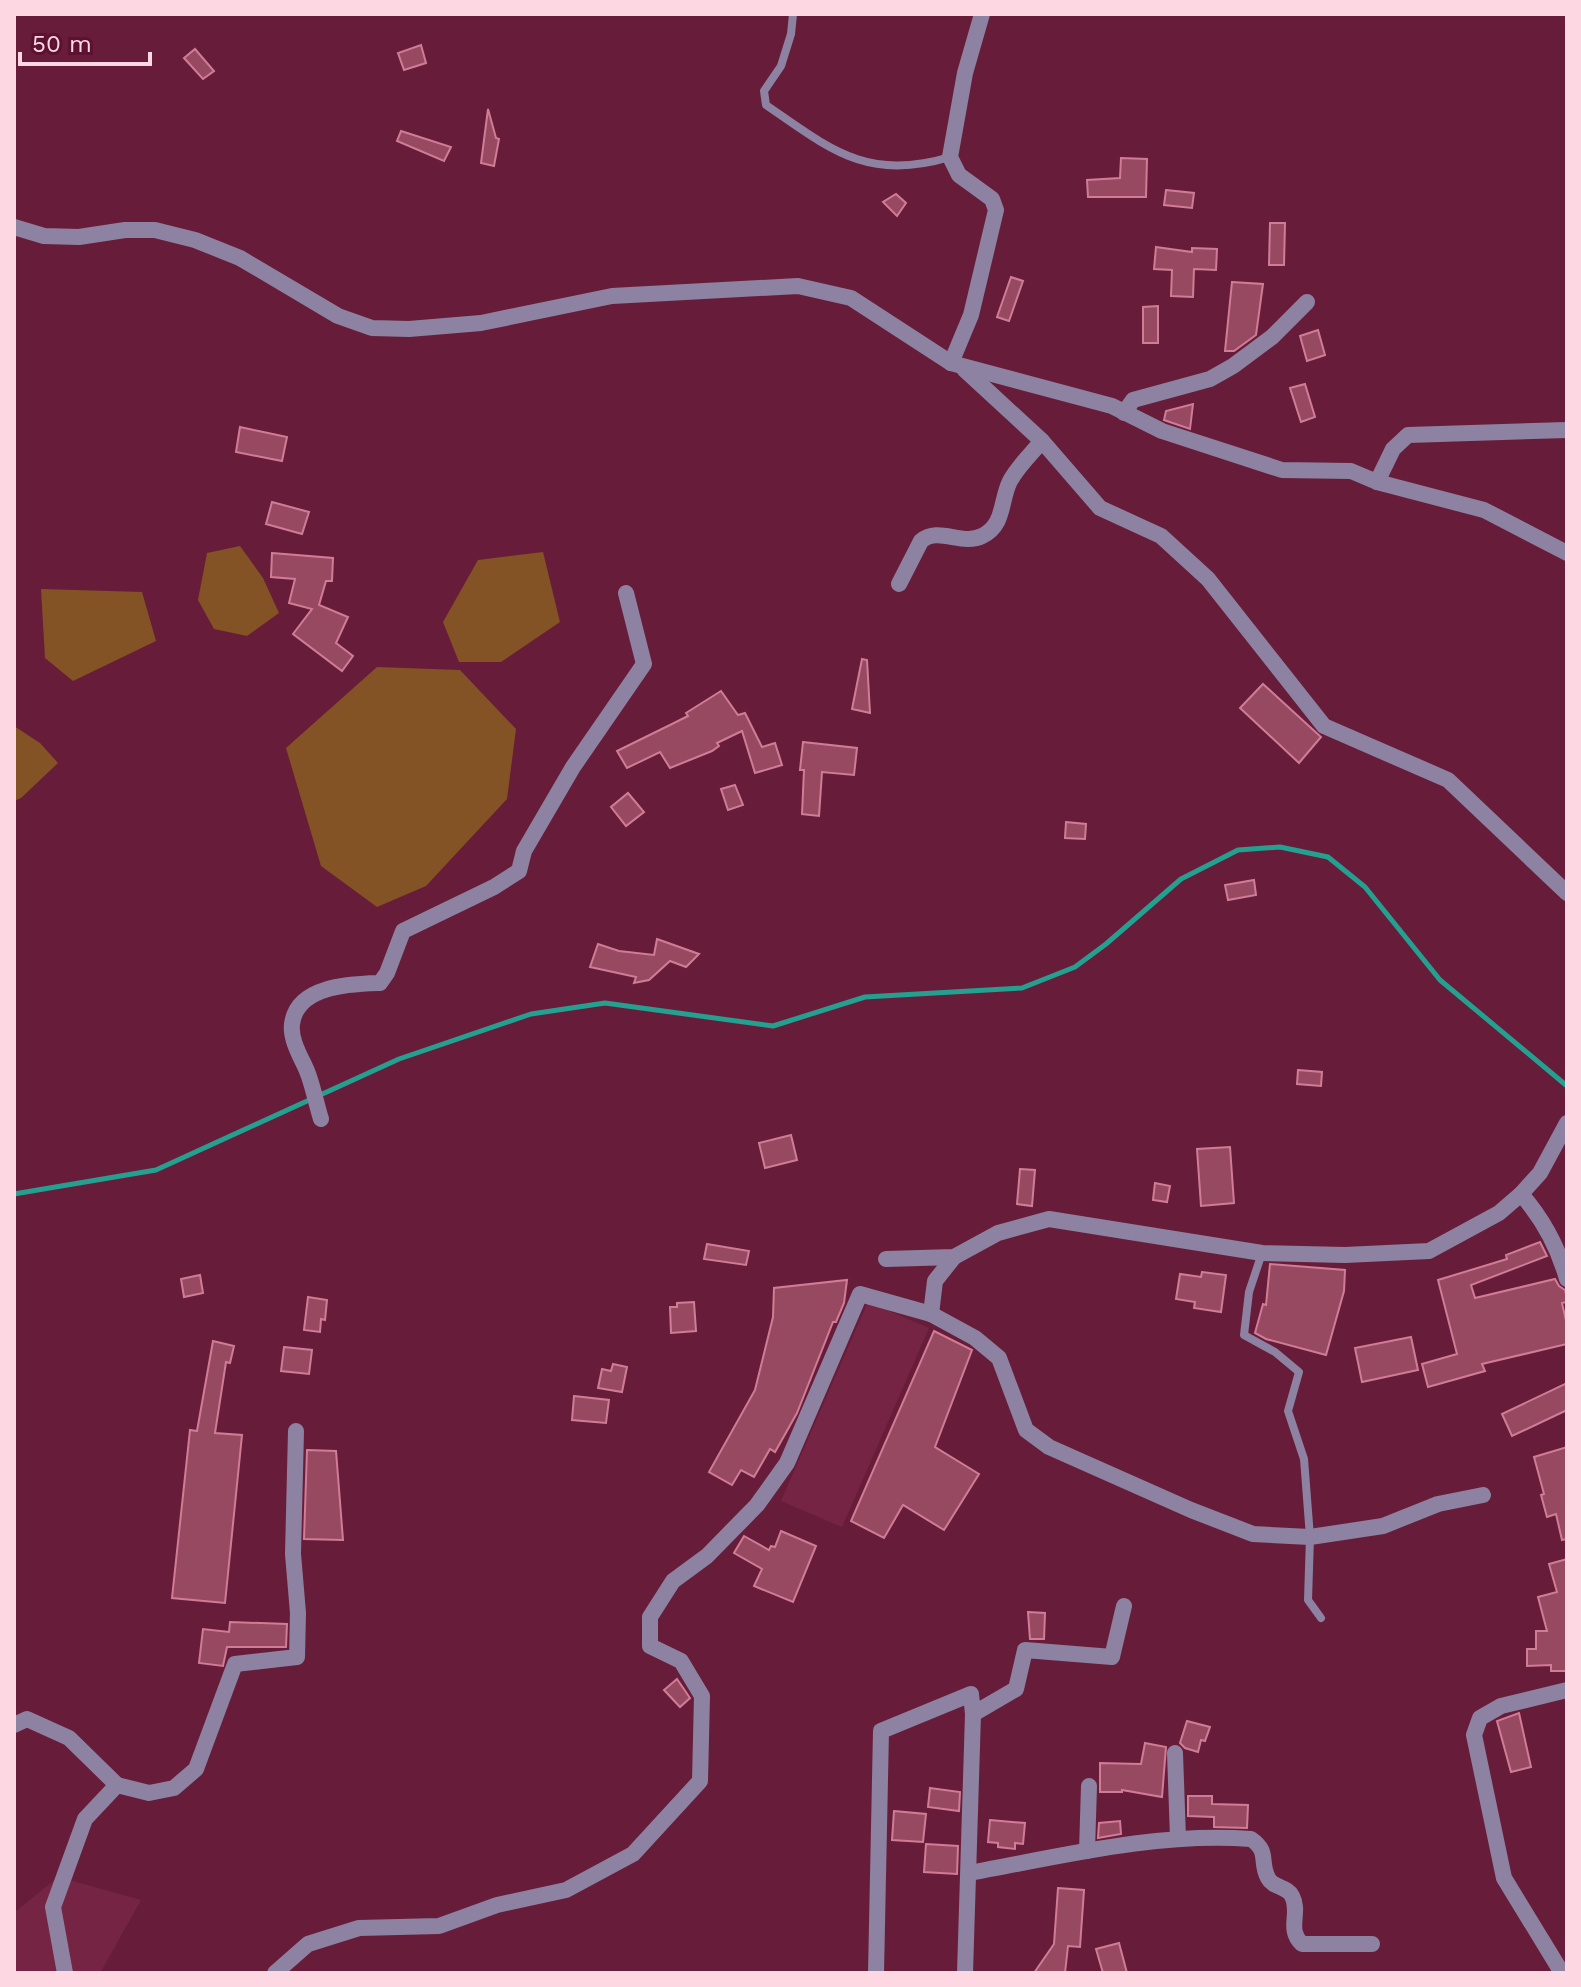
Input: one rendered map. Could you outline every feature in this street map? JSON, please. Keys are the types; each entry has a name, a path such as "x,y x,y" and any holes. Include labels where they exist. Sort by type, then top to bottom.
{"street":[{"path":"957,366 996,210 992,199 959,175 950,157 965,73 982,14"},
{"path":"14,227 44,236 79,237 125,230 155,230 195,240 240,258 338,316 372,328 409,329 481,323 612,296 798,286 851,298 957,366 1042,441 1100,508 1161,536 1208,579 1324,726 1448,780 1567,893"},
{"path":"1124,413 1133,400 1210,379 1233,366 1272,337 1307,302"},
{"path":"957,366 1112,406 1162,431 1282,470 1351,471 1377,482 1484,510 1567,553"},
{"path":"1377,482 1393,449 1408,435 1567,430"},
{"path":"899,584 921,541 927,536 968,540 980,538 997,525 1008,484 1042,441"},
{"path":"321,1119 295,1044 292,1024 301,1003 322,991 355,984 380,983 403,931 494,887 519,871 524,851 573,767 644,664 626,593"},
{"path":"931,1314 935,1281 954,1257 998,1233 1049,1219 1262,1253 1345,1255 1429,1251 1499,1213 1521,1194 1540,1173 1567,1123"},
{"path":"1521,1194 1539,1214 1567,1279"},
{"path":"886,1259 954,1257"},
{"path":"275,1973 308,1944 359,1928 439,1926 497,1905 566,1890 633,1854 700,1781 702,1696 681,1661 650,1646 650,1617 673,1581 707,1556 757,1505 787,1463 860,1294 931,1314 975,1338 999,1358 1026,1430 1049,1447 1253,1534 1310,1537 1383,1526 1438,1504 1483,1495"},
{"path":"14,1725 27,1719 69,1738 117,1785 149,1793 174,1788 196,1769 235,1664 297,1657 298,1613 293,1554 296,1431"},
{"path":"973,1714 1016,1689 1025,1650 1112,1657 1124,1606"},
{"path":"1562,1973 1504,1878 1474,1735 1480,1718 1501,1706 1567,1690"},
{"path":"876,1973 881,1731 971,1694 973,1714 965,1973"},
{"path":"1175,1753 1178,1838"},
{"path":"65,1973 53,1907 85,1819 117,1785"},
{"path":"1087,1851 1089,1786"},
{"path":"969,1873 1178,1838 1251,1839 1260,1845 1264,1854 1267,1877 1273,1885 1290,1892 1294,1899 1293,1931 1302,1944 1372,1944"}],"lane":[{"path":"793,14 791,34 781,66 764,91 766,105 834,151 861,162 921,166 950,157"},
{"path":"1262,1253 1249,1292 1244,1335 1275,1352 1299,1372 1288,1411 1304,1459 1310,1537 1308,1600 1321,1618"}],"shaded area":[{"path":"240,546 263,578 279,613 247,636 214,629 198,600 207,553"},
{"path":"543,552 560,622 501,662 459,662 443,622 478,560"},
{"path":"41,589 142,592 156,641 73,681 45,658"},
{"path":"377,667 460,670 516,729 507,799 426,886 377,907 321,866 286,748"},
{"path":"14,726 40,743 58,763 14,801"},
{"path":"868,1302 929,1328 842,1527 781,1501"},
{"path":"58,1877 141,1900 100,1973 14,1973 14,1913"}],"building":[{"path":"421,45 426,63 404,70 398,53"},
{"path":"195,49 214,71 203,79 184,58"},
{"path":"488,109 496,138 499,139 494,166 481,163"},
{"path":"401,131 451,147 444,161 397,141"},
{"path":"1121,158 1147,159 1146,197 1088,197 1087,180 1120,178"},
{"path":"1166,190 1194,193 1192,208 1164,205"},
{"path":"896,194 906,203 897,216 883,202"},
{"path":"1270,223 1285,223 1284,265 1269,265"},
{"path":"1156,247 1192,252 1192,248 1217,249 1216,270 1194,269 1193,297 1171,296 1172,270 1154,269"},
{"path":"1011,277 1023,281 1009,321 997,317"},
{"path":"1232,282 1263,284 1256,335 1234,351 1225,351"},
{"path":"1158,306 1158,343 1143,343 1143,307"},
{"path":"1318,330 1325,355 1307,361 1300,336"},
{"path":"1305,384 1315,417 1301,422 1290,388"},
{"path":"1193,404 1190,429 1164,420 1166,411"},
{"path":"240,427 287,437 282,461 236,452"},
{"path":"272,502 309,512 302,534 266,524"},
{"path":"272,553 333,558 332,581 326,581 319,605 348,617 336,643 353,656 342,671 293,634 312,609 289,603 295,579 271,577"},
{"path":"862,659 867,660 870,713 852,709"},
{"path":"1263,684 1321,737 1299,763 1240,708"},
{"path":"721,691 738,715 745,713 762,747 775,743 782,765 755,773 742,731 717,743 719,746 712,751 670,768 660,752 627,768 617,751 688,716 686,713"},
{"path":"803,742 857,748 854,775 822,772 819,816 802,814 804,770 800,770"},
{"path":"735,785 743,805 728,810 721,789"},
{"path":"628,793 644,812 626,826 611,807"},
{"path":"1066,822 1086,824 1085,839 1065,838"},
{"path":"1254,880 1256,895 1228,900 1225,885"},
{"path":"657,939 699,954 686,967 670,961 649,980 634,983 636,977 590,967 598,944 619,951 654,955"},
{"path":"1298,1070 1322,1072 1321,1086 1297,1084"},
{"path":"791,1135 797,1160 765,1168 759,1143"},
{"path":"1230,1147 1234,1203 1201,1206 1197,1149"},
{"path":"1020,1169 1035,1170 1032,1206 1017,1204"},
{"path":"1155,1183 1170,1186 1167,1202 1153,1200"},
{"path":"1540,1242 1547,1256 1471,1285 1475,1298 1555,1279 1565,1290 1567,1298 1567,1302 1562,1303 1567,1344 1482,1364 1485,1371 1428,1387 1422,1364 1457,1354 1438,1280 1507,1259 1506,1255"},
{"path":"707,1244 749,1251 746,1265 704,1259"},
{"path":"1270,1264 1345,1270 1344,1291 1326,1355 1266,1339 1255,1333 1263,1304 1266,1305"},
{"path":"1202,1272 1226,1275 1221,1312 1194,1308 1195,1302 1176,1299 1180,1274 1201,1277"},
{"path":"200,1275 203,1293 184,1297 181,1279"},
{"path":"847,1280 844,1303 836,1322 833,1322 797,1413 775,1452 770,1449 754,1477 741,1470 732,1485 709,1472 755,1390 773,1317 774,1288"},
{"path":"308,1297 327,1300 320,1332 304,1330"},
{"path":"694,1302 696,1331 671,1333 670,1307 677,1307 677,1303"},
{"path":"934,1331 972,1350 935,1447 979,1474 944,1530 903,1505 884,1538 851,1521"},
{"path":"1411,1337 1418,1370 1362,1382 1355,1348"},
{"path":"213,1341 234,1346 230,1363 226,1362 215,1433 242,1435 225,1603 172,1598 190,1430 197,1431"},
{"path":"284,1347 312,1350 309,1374 281,1371"},
{"path":"613,1364 627,1367 622,1392 598,1388 602,1369 611,1371"},
{"path":"1567,1383 1567,1410 1512,1436 1502,1414"},
{"path":"574,1396 609,1400 606,1423 572,1420"},
{"path":"1567,1447 1567,1539 1562,1540 1556,1514 1547,1517 1534,1457"},
{"path":"307,1450 336,1451 343,1540 304,1539"},
{"path":"781,1531 816,1546 793,1602 754,1586 762,1569 734,1553 744,1536 769,1550 771,1546 775,1547"},
{"path":"1567,1559 1567,1671 1551,1671 1551,1665 1527,1666 1527,1649 1536,1649 1536,1631 1547,1631 1538,1597 1557,1592 1549,1564"},
{"path":"1028,1612 1045,1613 1044,1639 1030,1639"},
{"path":"230,1622 287,1624 286,1647 227,1647 223,1666 199,1663 203,1629 229,1632"},
{"path":"677,1679 690,1698 680,1707 664,1690"},
{"path":"1519,1713 1531,1767 1511,1772 1497,1721"},
{"path":"1187,1721 1210,1727 1205,1741 1201,1740 1198,1752 1180,1743"},
{"path":"1145,1743 1166,1747 1162,1797 1122,1790 1100,1792 1100,1763 1141,1764"},
{"path":"930,1788 960,1792 959,1811 928,1807"},
{"path":"1188,1796 1212,1796 1212,1804 1248,1805 1247,1828 1214,1827 1214,1817 1188,1816"},
{"path":"894,1811 926,1814 923,1842 892,1840"},
{"path":"990,1820 1025,1823 1023,1844 1015,1843 1015,1849 988,1842"},
{"path":"1120,1821 1121,1834 1098,1838 1099,1823"},
{"path":"926,1844 958,1846 957,1874 924,1872"},
{"path":"1058,1888 1084,1890 1080,1947 1068,1946 1065,1973 1034,1973 1054,1944"},
{"path":"1119,1943 1127,1973 1103,1973 1096,1949"}],"waterway":[{"path":"14,1194 156,1170 399,1059 531,1014 605,1003 773,1026 865,997 1022,988 1075,967 1181,879 1238,850 1280,847 1328,857 1365,887 1440,980 1567,1086"}]}
